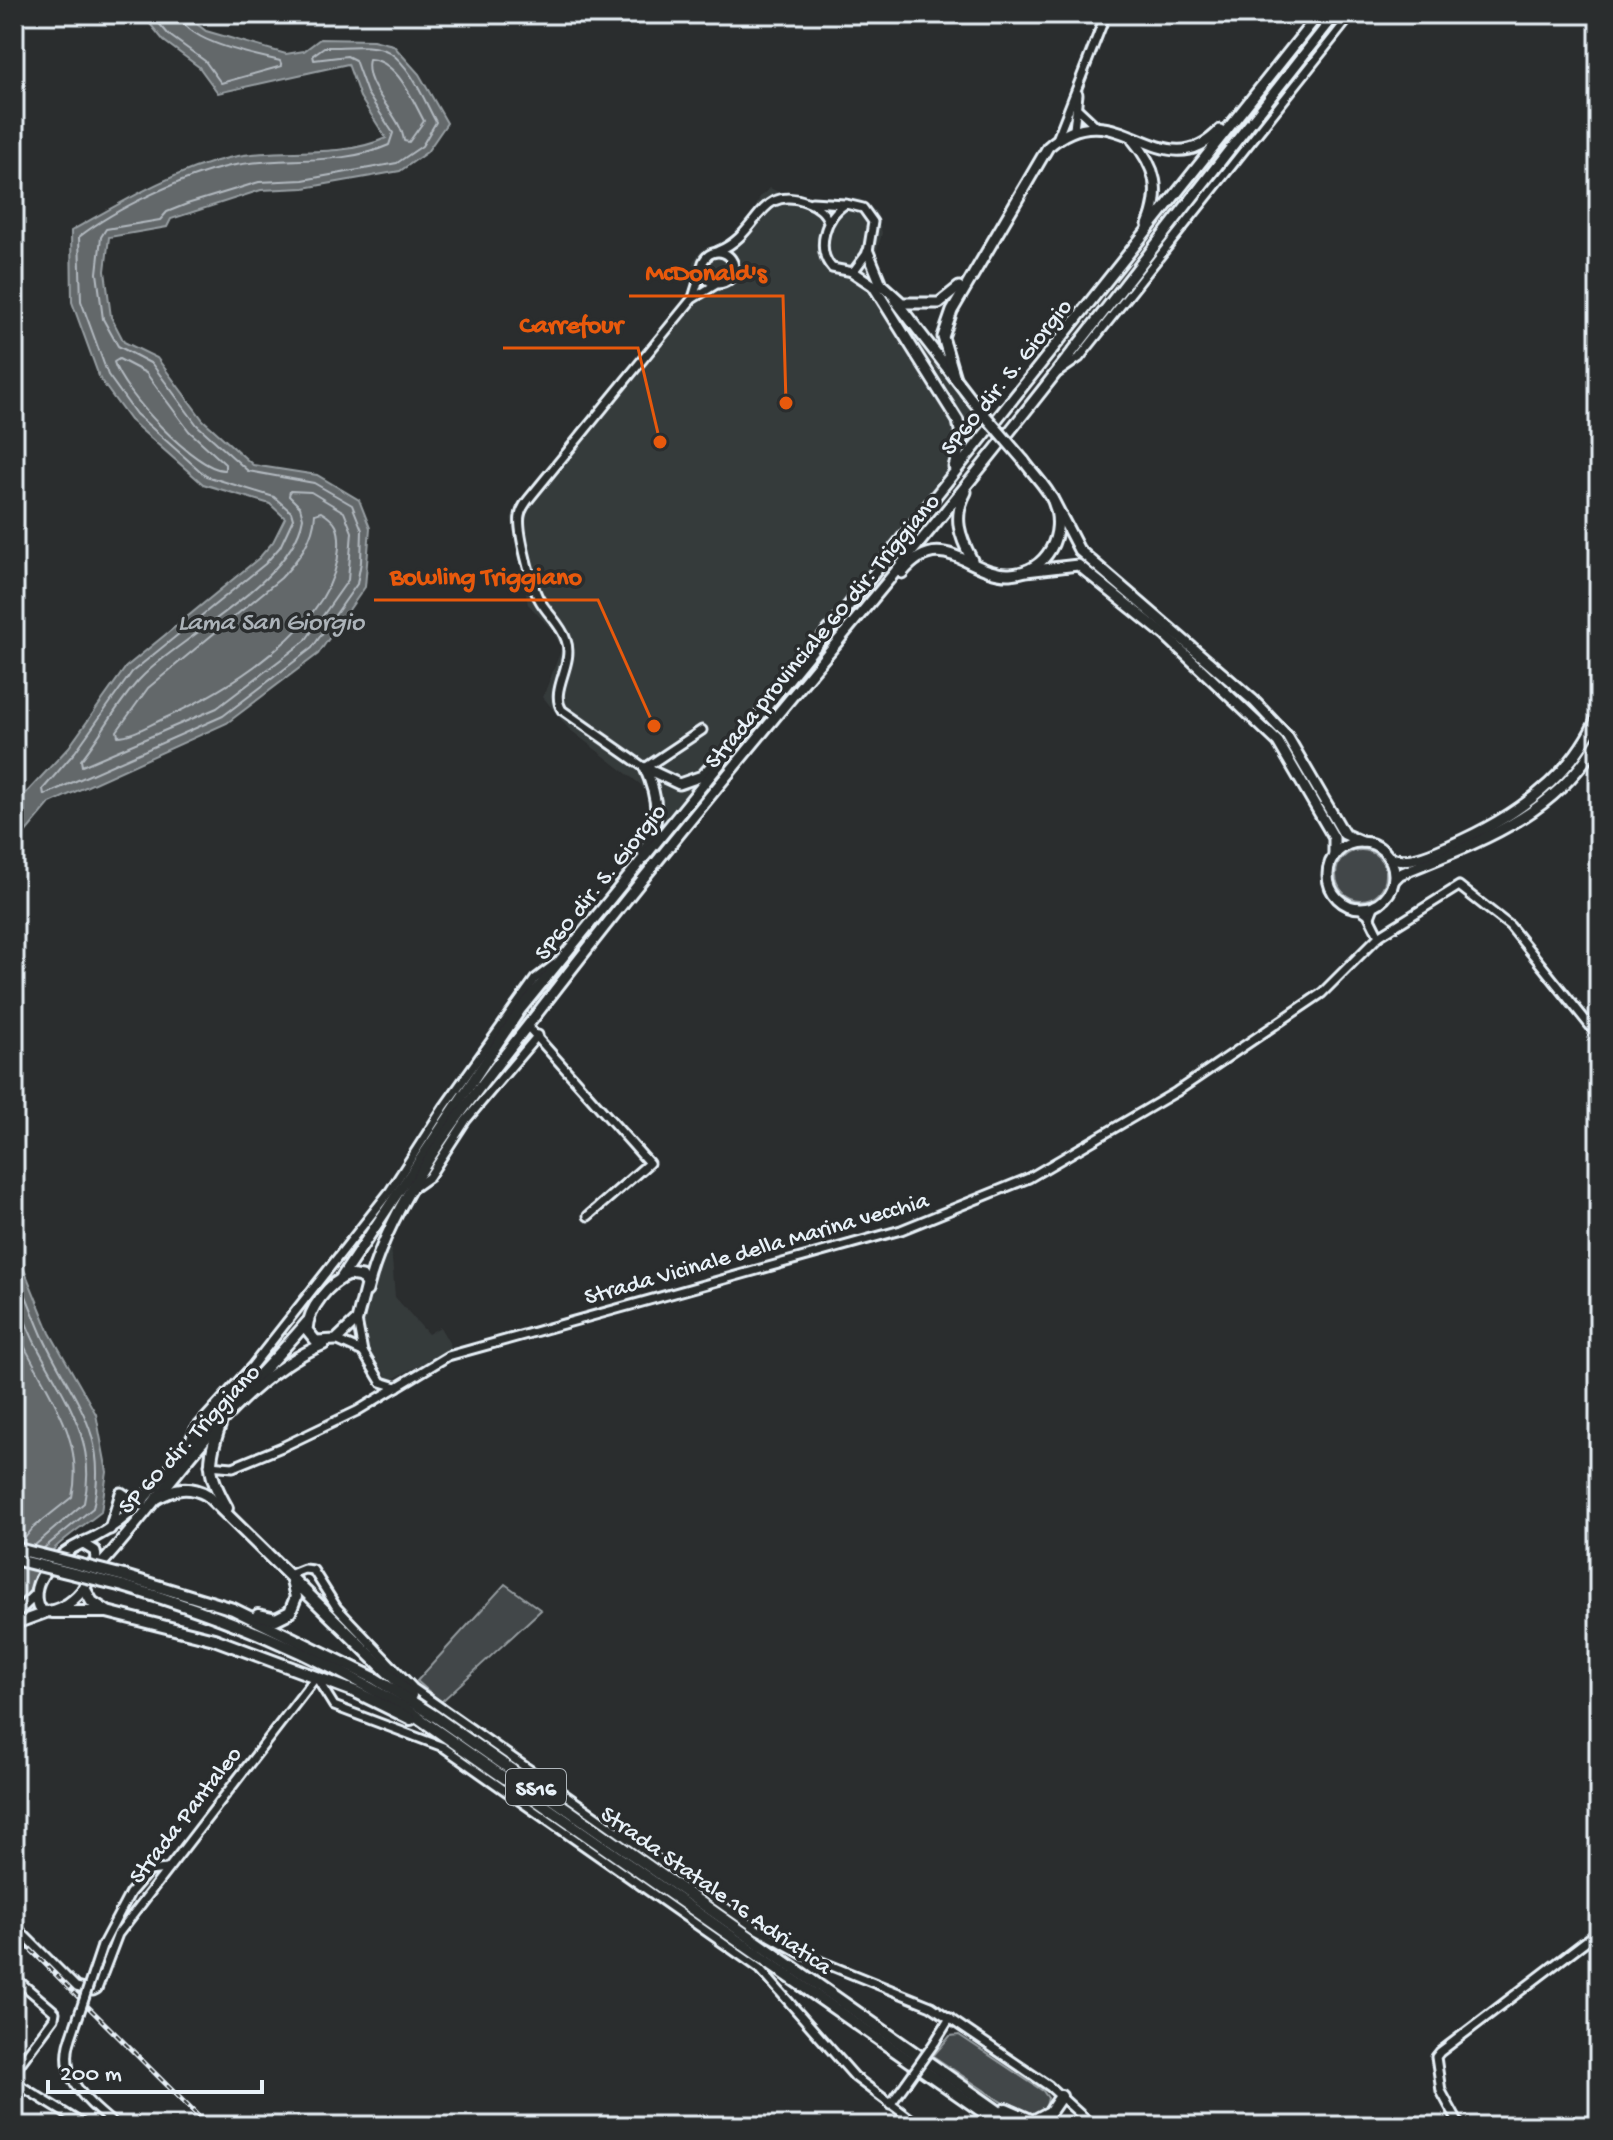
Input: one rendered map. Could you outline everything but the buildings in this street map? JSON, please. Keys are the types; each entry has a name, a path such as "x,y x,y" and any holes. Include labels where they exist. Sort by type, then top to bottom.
{"highway":[{"path":"220,1425 209,1465 211,1478 230,1513"},
{"name":"SS16","path":"157,1498 179,1488 197,1489 230,1513 434,1722"},
{"name":"Strada Statale 16 Adriatica","path":"14,1548 233,1609 374,1678 937,2074"},
{"name":"Strada Statale 16 Adriatica","path":"14,1559 124,1581 212,1612 351,1676 434,1722"},
{"name":"SS16","path":"233,1609 268,1618 284,1617 295,1605 296,1597 289,1575"},
{"path":"84,1588 92,1602 107,1612"},
{"name":"SS16","path":"50,1612 107,1612 241,1649 255,1642"},
{"path":"252,1629 255,1642 268,1659"},
{"name":"SS16","path":"236,1647 434,1722"},
{"path":"937,2074 967,2081 1025,2120 1040,2119 1050,2112 1061,2096"},
{"path":"937,2074 953,2099 992,2126"},
{"name":"SS16","path":"937,2074 1003,2126"},
{"name":"SS16","path":"937,2074 1019,2126"},
{"path":"1047,2126 1050,2112"}],"main road":[{"name":"SP60 dir. S. Giorgio","path":"307,1322 378,1225 473,1076 560,960 942,488 1319,14"},
{"name":"Strada provinciale 60 dir. Triggiano","path":"357,1320 382,1242 412,1189 454,1125 527,1026 701,805 976,475 1336,14"},
{"path":"955,378 943,337 952,311 1033,169 1057,139 1074,129 1095,125 1114,128 1169,150 1188,149 1215,136 1241,112"},
{"path":"1131,137 1156,177 1155,206 1143,236"},
{"path":"868,252 881,284 1052,498 1079,550 1089,562 1254,701 1287,736 1344,834 1373,844 1398,861 1439,850 1503,820 1533,799 1567,765 1583,744 1599,713"},
{"path":"892,295 911,305 939,303 953,295 976,265"},
{"path":"853,272 873,285 906,317"},
{"path":"873,285 958,421 961,449 942,488"},
{"path":"972,560 961,539 957,519 961,501 976,475"},
{"path":"1026,571 1041,562 1055,542 1058,520 1052,498"},
{"path":"848,630 917,558 948,554 972,560 996,573 1078,565 1166,636 1246,708 1278,742 1303,780 1334,838 1334,856"},
{"path":"645,768 669,781 689,782 702,776 756,719"},
{"path":"1362,842 1342,848 1329,866 1331,888 1338,897 1358,907 1384,899 1400,874 1510,828 1557,792 1599,739"},
{"path":"615,894 654,831 658,811 656,794 645,768"},
{"path":"1389,857 1394,880"},
{"path":"341,1278 362,1277 367,1291"},
{"path":"336,1340 357,1320"},
{"path":"14,1615 35,1595 51,1564 127,1519 183,1454 307,1322"},
{"path":"307,1322 308,1334 324,1344"},
{"name":"SP 60 dir. Triggiano","path":"84,1588 93,1573 220,1425 282,1365 336,1340"},
{"path":"110,1530 121,1493 134,1502 144,1499"},
{"path":"82,1543 95,1551 93,1573"},
{"path":"14,1624 50,1612 84,1588"},
{"path":"35,1595 38,1607 50,1612"}],"street":[{"path":"1057,139 1106,14"},
{"path":"1053,375 1079,358 1352,14"},
{"path":"1074,129 1078,92"},
{"path":"1078,109 1095,125"},
{"path":"1069,113 1074,129"},
{"path":"702,730 645,768 558,704 569,663 568,645 559,625 536,593 519,516 532,495 693,298 729,280 733,275 733,262 741,239 772,202 779,199 855,204 870,214 873,232 868,252 853,272 832,268 827,262 824,244 828,222 838,208 846,204"},
{"path":"807,203 822,209 828,222"},
{"path":"693,298 705,257 741,239"},
{"path":"718,251 733,262"},
{"path":"701,270 703,277 715,285"},
{"name":"Strada Vicinale della Marina vecchia","path":"209,1465 233,1467 335,1422 448,1356 901,1230 1029,1178 1176,1092 1322,993 1379,936 1459,886 1510,926 1599,1037"},
{"path":"1370,917 1375,904"},
{"path":"1358,907 1370,917 1379,936"},
{"path":"183,1454 195,1429 253,1365 390,1191 444,1107 535,979 560,960"},
{"path":"527,1026 649,1163 588,1216"},
{"path":"412,1189 429,1177 466,1120 538,1035"},
{"path":"315,1287 324,1295"},
{"path":"357,1320 363,1352 381,1382 397,1387"},
{"path":"336,1340 363,1352"},
{"path":"377,1399 381,1382"},
{"path":"289,1575 304,1569 313,1570 337,1608 413,1688 755,1928 802,1954 911,1996 950,2018 1061,2096 1093,2126"},
{"path":"316,1677 334,1706 443,1747 760,1969 778,1985 855,2077 920,2126"},
{"name":"Strada Pantaleo","path":"18,1929 76,1987 93,1991 100,1985 114,1942 316,1677"},
{"name":"Strada Pantaleo","path":"116,2126 78,2091 66,2059 102,1946 130,1893 149,1871 167,1869"},
{"path":"1460,2126 1441,2091 1436,2057 1599,1931"},
{"path":"14,1977 55,2012 54,2018 16,2070 14,2078 21,2086 86,2126"},
{"path":"890,2105 950,2018"}],"shaded area":[{"path":"770,188 782,194 860,199 877,212 882,233 875,258 881,278 891,289 911,299 905,326 984,428 667,821 640,784 568,728 543,697 562,648 552,630 528,604 511,518 530,487 687,296 692,284 693,261 704,248 725,244 735,236 750,221 760,197"},
{"path":"1361,850 1379,857 1386,875 1379,893 1361,900 1343,893 1336,875 1343,857"},
{"path":"390,1233 395,1297 428,1334 440,1327 452,1348 393,1379 387,1378 365,1344 362,1324"},
{"path":"505,1584 541,1610 441,1702 417,1681"},
{"path":"959,2035 1043,2091 1048,2098 1045,2110 1038,2117 1015,2111 933,2056 950,2036"}],"water":[{"name":"Lama San Giorgio","path":"142,14 184,14 206,31 286,54 304,51 320,39 373,40 393,45 419,74 447,123 427,152 400,171 304,188 261,190 171,219 167,227 109,237 105,271 111,317 124,342 157,358 203,420 253,465 317,475 359,500 370,528 365,587 318,654 227,723 50,803 14,846 14,806 69,747 126,667 259,558 273,542 285,518 270,504 203,484 130,420 100,379 72,302 71,231 147,189 207,164 248,155 348,149 386,138 360,97 348,64 218,93 199,67 164,41"},
{"path":"14,1245 50,1333 96,1414 107,1472 101,1512 52,1551 31,1589 14,1608"}],"railway":[{"path":"14,1933 208,2126"}],"place":[{"name":"McDonald's","path":"786,403"},
{"name":"Carrefour","path":"660,442"},
{"name":"Bowling Triggiano","path":"654,726"}]}
